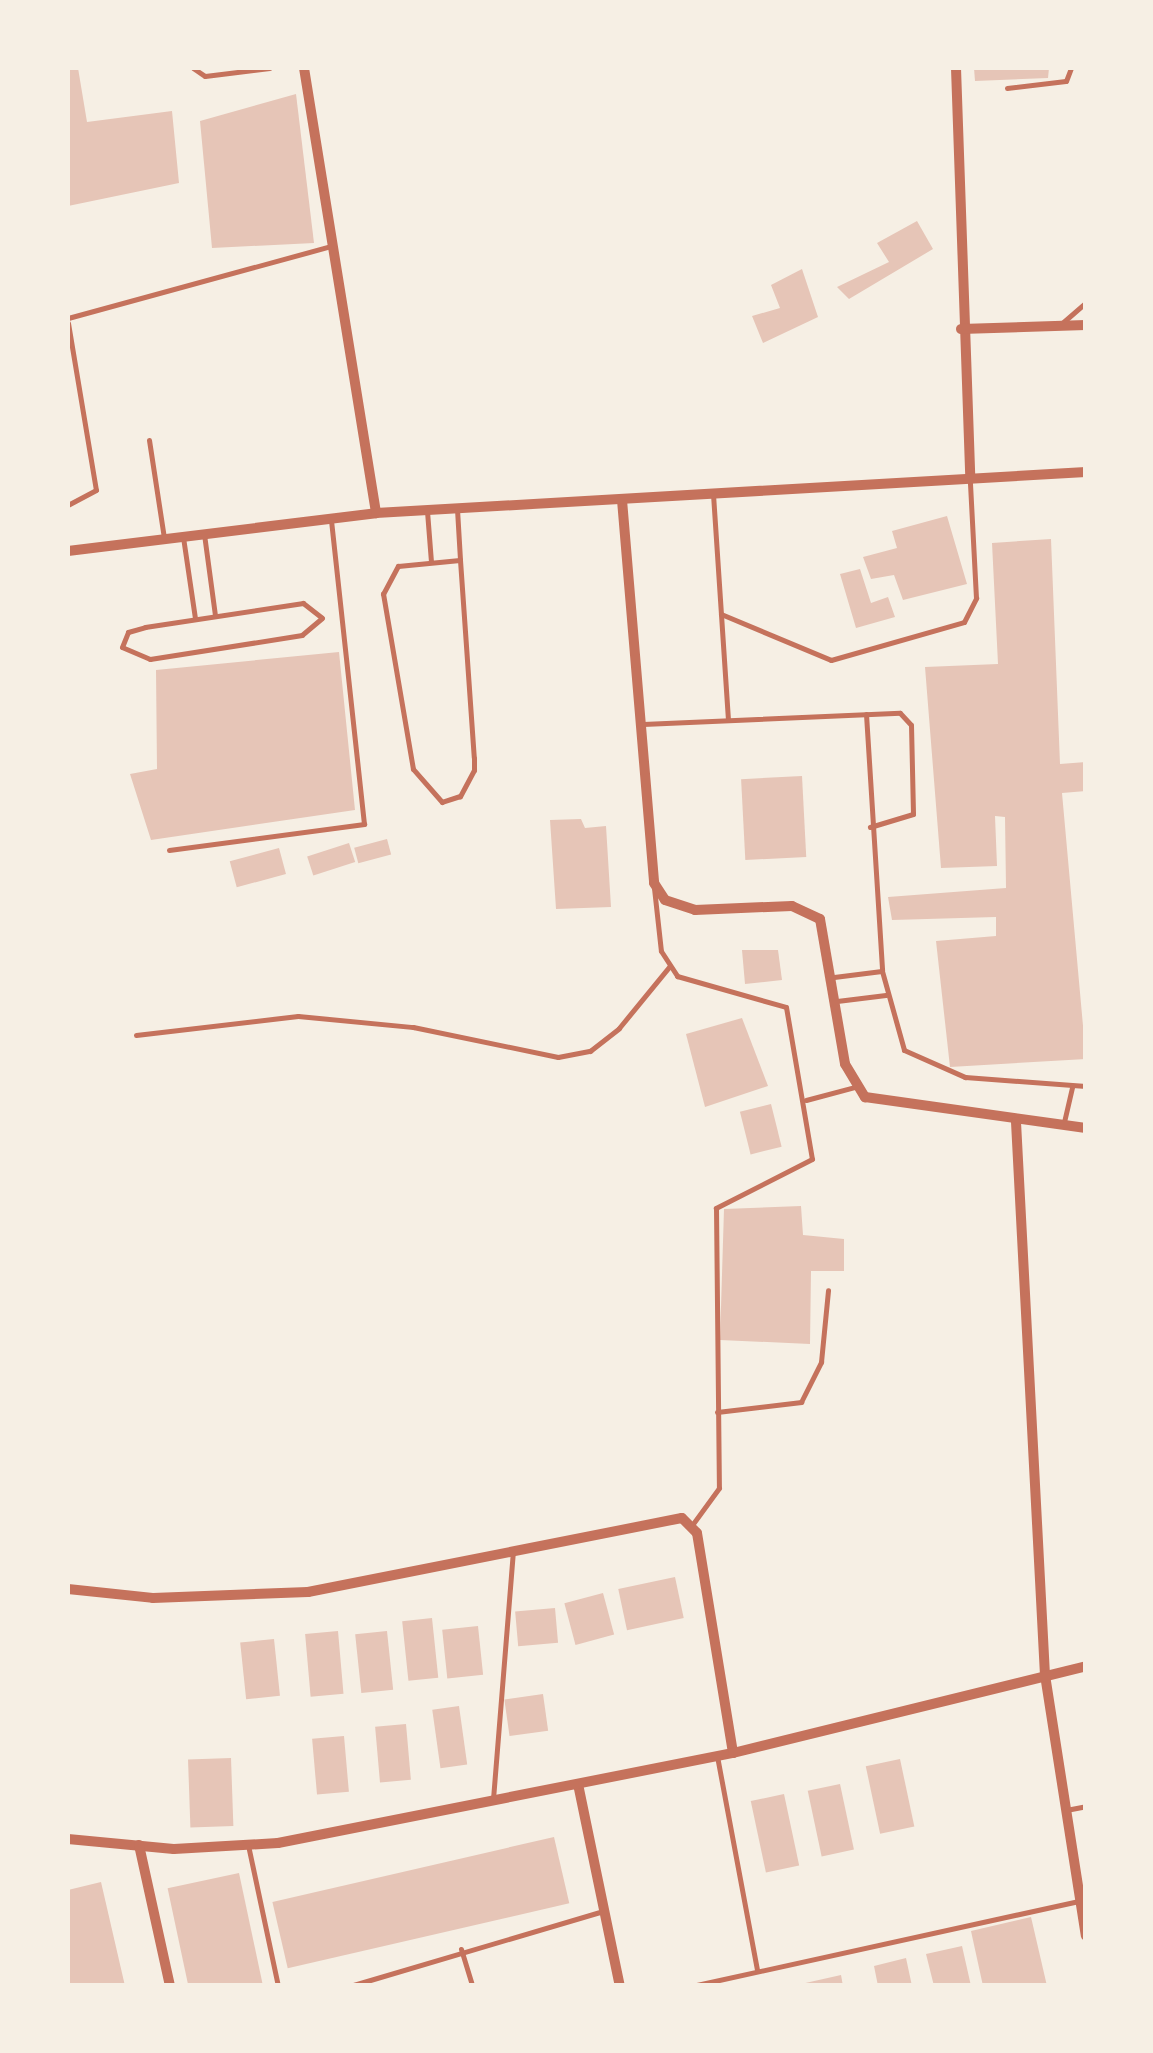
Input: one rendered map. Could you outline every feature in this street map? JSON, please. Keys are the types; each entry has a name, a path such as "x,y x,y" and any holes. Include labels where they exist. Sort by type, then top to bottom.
{"street":[{"path":"304,68 376,513"},
{"path":"956,68 961,329 970,479"},
{"path":"961,329 1086,325"},
{"path":"68,551 376,513 1086,472"},
{"path":"622,500 654,883 678,909 806,910 827,930 854,1088 879,1104 1086,1128"},
{"path":"1016,1122 1045,1675 1063,1811 1086,1936"},
{"path":"68,1589 153,1598 308,1592 674,1519 692,1525 733,1753"},
{"path":"68,1839 139,1845 248,1845 493,1802 733,1753 1086,1666"},
{"path":"578,1784 620,1986"},
{"path":"139,1845 170,1986"}],"lane":[{"path":"193,68 204,76 270,68"},
{"path":"1007,88 1066,81 1070,68"},
{"path":"68,505 96,490 68,321 332,246"},
{"path":"1059,326 1086,302"},
{"path":"148,440 164,538"},
{"path":"721,614 831,660 964,622 976,598 970,479"},
{"path":"712,494 728,720"},
{"path":"457,509 474,770 460,796 442,802 414,770 383,594 398,566 460,560"},
{"path":"427,511 431,562"},
{"path":"168,850 364,824 330,517"},
{"path":"204,532 215,615"},
{"path":"182,535 195,618"},
{"path":"303,603 322,618 302,635 150,659 124,651 128,632 215,615 303,603"},
{"path":"866,714 870,827 882,971 886,996 913,1060 965,1077 1086,1086"},
{"path":"641,724 900,714 912,725 911,820 870,827"},
{"path":"654,883 669,967 697,987 783,1003 806,1100 809,1166 716,1208 719,1488 692,1525"},
{"path":"136,1035 298,1016 413,1026 558,1057 590,1051 619,1028 669,967"},
{"path":"834,977 882,971"},
{"path":"837,1001 886,996"},
{"path":"1064,1126 1072,1086"},
{"path":"806,1100 854,1088"},
{"path":"718,1412 801,1402 821,1362 828,1290"},
{"path":"493,1802 512,1553"},
{"path":"717,1756 757,1969"},
{"path":"1063,1811 1086,1806"},
{"path":"248,1845 278,1986"},
{"path":"692,1986 1080,1901"},
{"path":"350,1986 461,1949 604,1911"},
{"path":"461,1949 472,1986"}],"building":[{"path":"68,68 78,68 87,122 172,111 179,183 68,206"},
{"path":"974,68 1049,68 1048,78 975,81"},
{"path":"296,94 314,243 212,248 200,121"},
{"path":"917,221 933,249 849,299 837,287 889,262 877,243"},
{"path":"802,269 818,317 763,343 752,316 780,308 771,285"},
{"path":"947,516 967,584 903,600 894,575 871,579 863,557 897,548 892,531"},
{"path":"1051,539 1060,764 1086,762 1086,791 1062,793 1086,1059 950,1067 936,941 996,936 996,917 892,920 888,897 1006,888 1005,817 995,816 997,866 941,868 925,667 998,664 992,543"},
{"path":"860,569 871,603 888,597 895,617 856,628 840,574"},
{"path":"339,652 355,810 151,840 130,774 157,769 156,670"},
{"path":"802,776 806,857 745,860 741,779"},
{"path":"581,819 585,828 606,826 611,907 556,909 550,820"},
{"path":"387,839 391,854 358,863 354,848"},
{"path":"349,843 355,862 313,876 307,857"},
{"path":"279,848 286,874 237,887 230,861"},
{"path":"742,950 778,950 782,980 745,984"},
{"path":"742,1018 768,1086 705,1107 686,1034"},
{"path":"771,1104 782,1147 751,1154 740,1112"},
{"path":"801,1206 803,1235 844,1239 844,1271 811,1271 810,1344 720,1340 724,1209"},
{"path":"675,1577 684,1618 627,1630 618,1589"},
{"path":"603,1593 614,1635 575,1645 564,1603"},
{"path":"555,1608 558,1643 518,1646 515,1611"},
{"path":"432,1618 438,1678 408,1681 402,1621"},
{"path":"478,1626 483,1675 447,1678 442,1630"},
{"path":"338,1631 343,1694 311,1697 305,1634"},
{"path":"387,1631 393,1690 361,1693 355,1634"},
{"path":"274,1639 280,1696 246,1699 240,1643"},
{"path":"543,1694 548,1731 510,1736 504,1699"},
{"path":"459,1706 467,1764 440,1768 432,1710"},
{"path":"406,1724 411,1780 380,1782 375,1727"},
{"path":"344,1736 349,1792 317,1795 312,1739"},
{"path":"231,1758 233,1826 190,1827 188,1760"},
{"path":"900,1759 914,1826 880,1834 866,1766"},
{"path":"840,1784 854,1850 822,1856 808,1791"},
{"path":"784,1794 799,1865 766,1872 751,1801"},
{"path":"554,1837 569,1903 288,1968 272,1902"},
{"path":"239,1873 263,1986 188,1986 168,1888"},
{"path":"101,1882 125,1986 68,1986 68,1890"},
{"path":"1031,1917 1047,1986 983,1986 971,1931"},
{"path":"962,1946 971,1986 934,1986 926,1954"},
{"path":"906,1958 912,1986 878,1986 874,1966"},
{"path":"841,1975 843,1986 801,1986 801,1984"}]}
